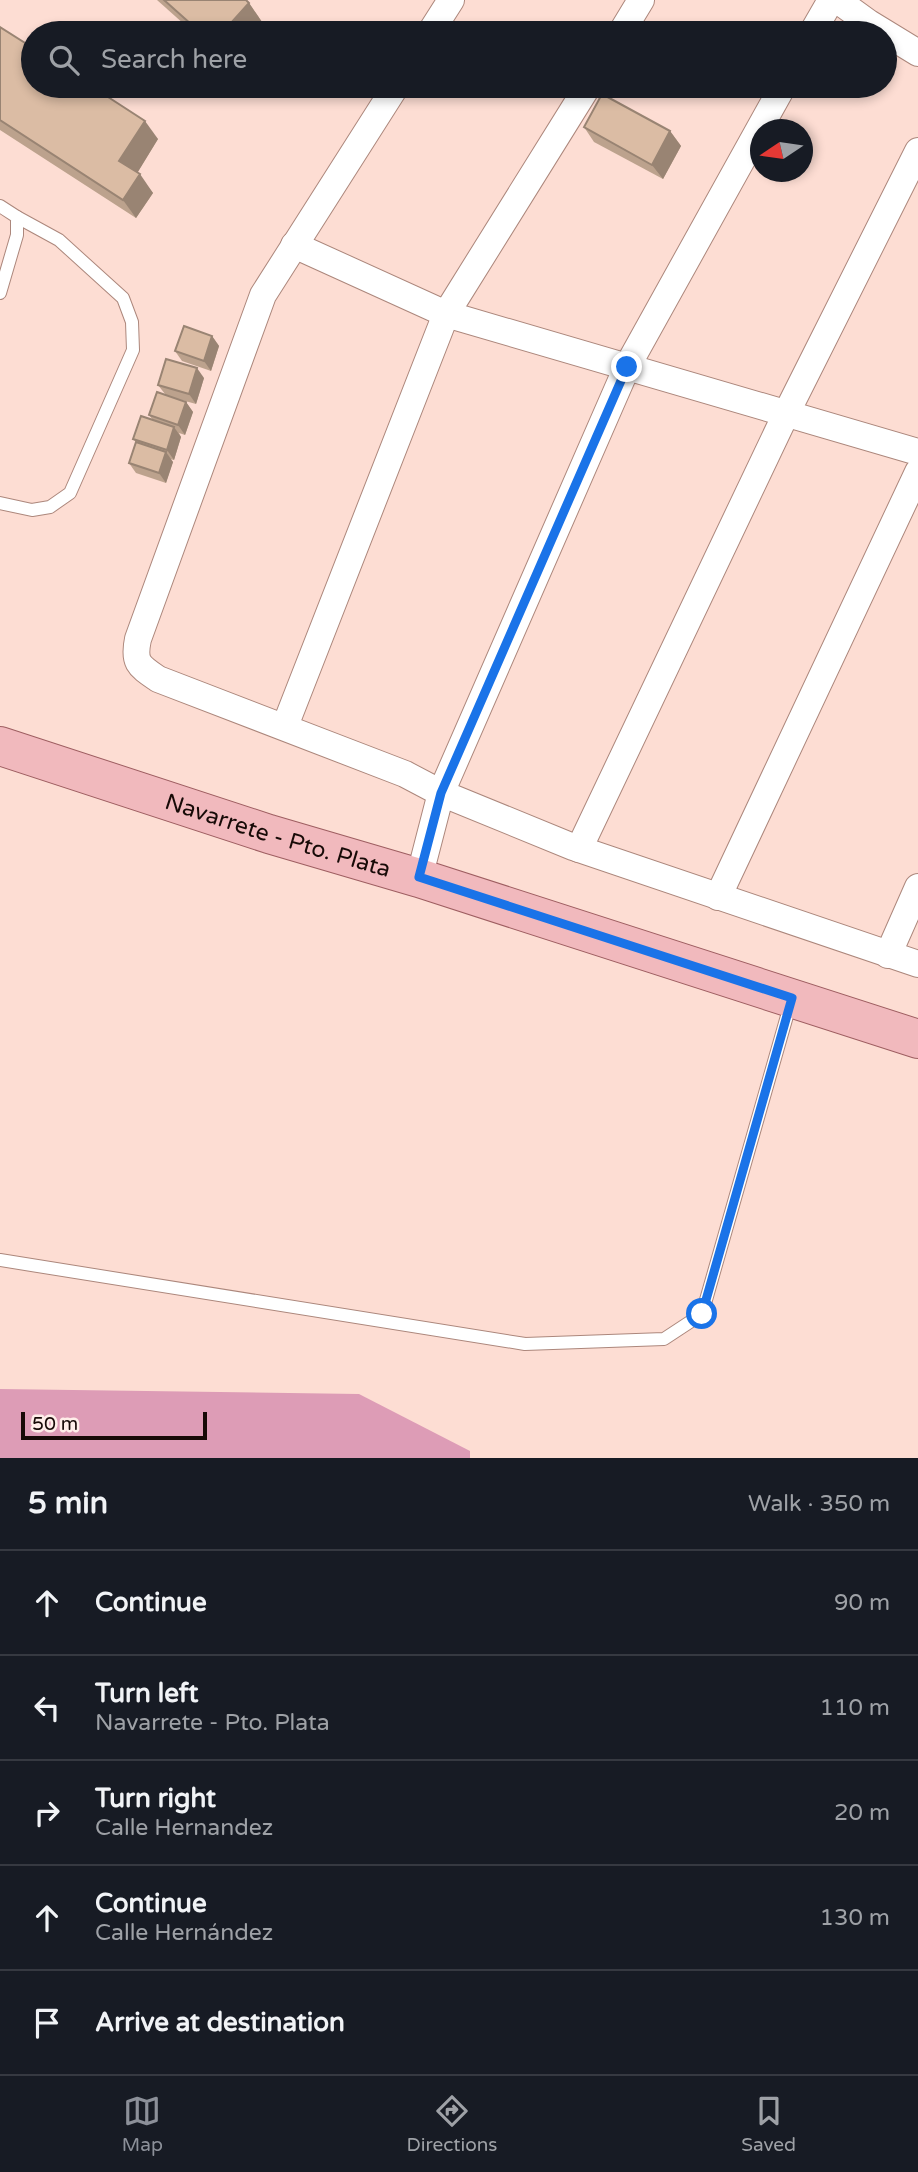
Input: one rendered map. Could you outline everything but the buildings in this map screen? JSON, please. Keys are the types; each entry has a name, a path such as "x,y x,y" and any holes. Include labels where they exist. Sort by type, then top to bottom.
{"main road":[{"name":"Navarrete - Pto. Plata","path":"0,746 269,834 419,877 918,1039"}],"street":[{"path":"438,21 451,0"},
{"path":"628,21 641,0"},
{"path":"819,21 831,0"},
{"path":"837,0 866,21"},
{"path":"897,40 918,53"},
{"path":"388,98 263,295 138,639 135,654 139,666 158,679 405,774 441,793 579,849 918,964"},
{"path":"285,726 446,314 581,98"},
{"path":"419,877 441,793 627,367 776,98"},
{"path":"579,849 786,414 918,151"},
{"path":"294,245 446,314 918,452"},
{"path":"718,897 918,472"},
{"path":"888,955 918,887"}],"lane":[{"path":"0,206 59,240 123,298 132,322 133,350 70,493 50,508 32,510 0,503"},
{"path":"0,293 17,235 17,217"},
{"path":"0,1260 525,1344 664,1339 702,1314 792,998"}],"shaded area":[{"path":"0,1389 359,1394 470,1451 470,1458 0,1458"}],"route":[{"path":"627,367 441,793 419,877 792,998 702,1314"}]}
